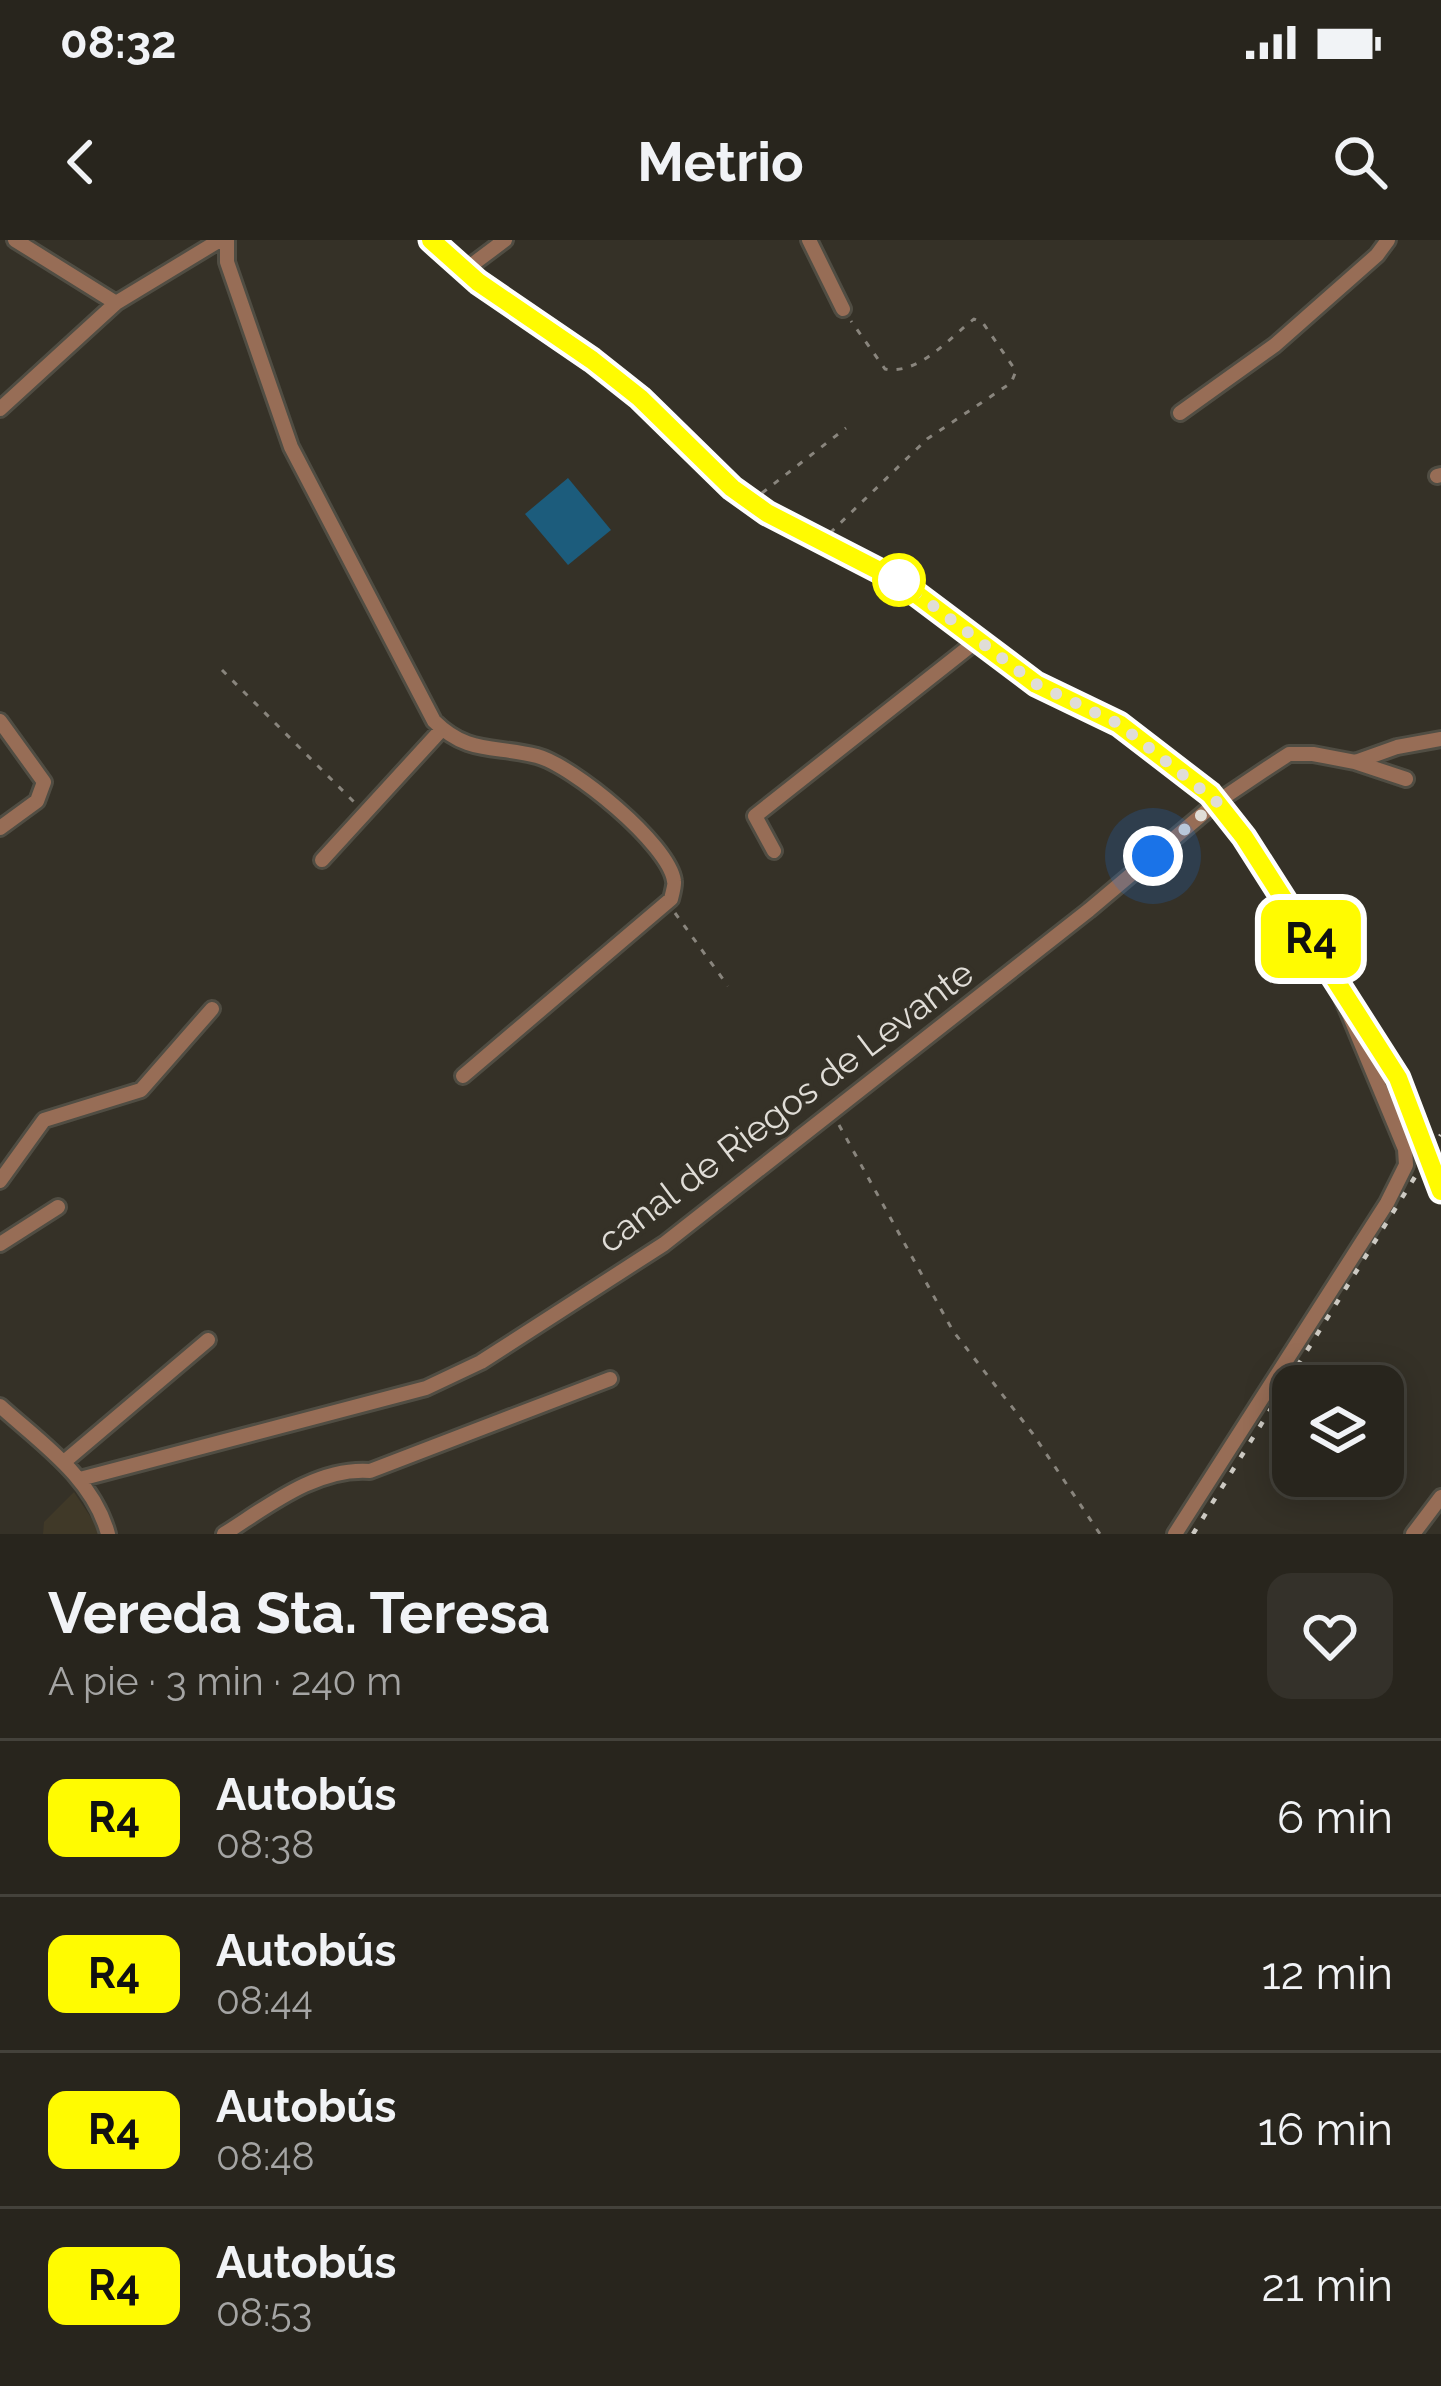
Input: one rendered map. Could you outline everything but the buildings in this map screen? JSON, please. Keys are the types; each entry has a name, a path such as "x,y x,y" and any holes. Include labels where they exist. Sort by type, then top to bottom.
{"street":[{"path":"15,240 116,303"},
{"path":"431,240 624,385 752,502 899,581 1036,684 1119,724 1217,802 1398,1078 1425,1148"},
{"path":"465,270 505,240"},
{"path":"809,240 844,309"},
{"path":"1180,413 1275,345 1388,240"},
{"path":"0,409 116,303 218,241 291,447 410,680 442,729 452,739 485,749 540,757 598,790 668,864 675,882 667,902 463,1076"},
{"path":"774,851 755,816 979,639"},
{"path":"0,721 44,782 37,801 0,828"},
{"path":"322,860 442,729"},
{"path":"1355,762 1396,747 1441,739"},
{"name":"canal de Riegos de Levante","path":"80,1479 426,1388 481,1362 664,1244 1089,910 1217,802 1289,754 1355,762"},
{"path":"1355,762 1406,779"},
{"path":"1175,1534 1387,1203 1406,1165 1405,1149 1330,968"},
{"path":"0,1181 44,1120 141,1090 212,1009"},
{"path":"1433,1166 1441,1191"},
{"path":"0,1244 58,1207"},
{"path":"64,1462 208,1340"},
{"path":"224,1534 293,1491 347,1469 370,1471 610,1379"},
{"path":"0,1406 80,1479 104,1517 108,1534"},
{"path":"1413,1534 1441,1497"}],"path":[{"path":"822,540 927,439 1011,383 1016,371 983,323 974,319 914,366 885,369 844,309"},
{"path":"752,502 846,428"},
{"path":"222,670 364,813"},
{"path":"667,902 728,986"},
{"path":"832,1114 953,1331 1034,1433 1100,1534"}],"shaded area":[{"path":"74,1492 102,1534 43,1534 44,1522"}],"water":[{"path":"568,478 611,530 568,565 525,514"}],"railway":[{"path":"1193,1534 1441,1135"}],"bus line":[{"name":"R4","path":"431,240 478,282 640,398 691,451 767,513 899,581 1036,684 1119,724 1210,794 1244,837 1398,1078 1441,1191"}],"route":[{"path":"899,580 1036,684 1119,724 1210,794 1217,802 1153,856"}]}
